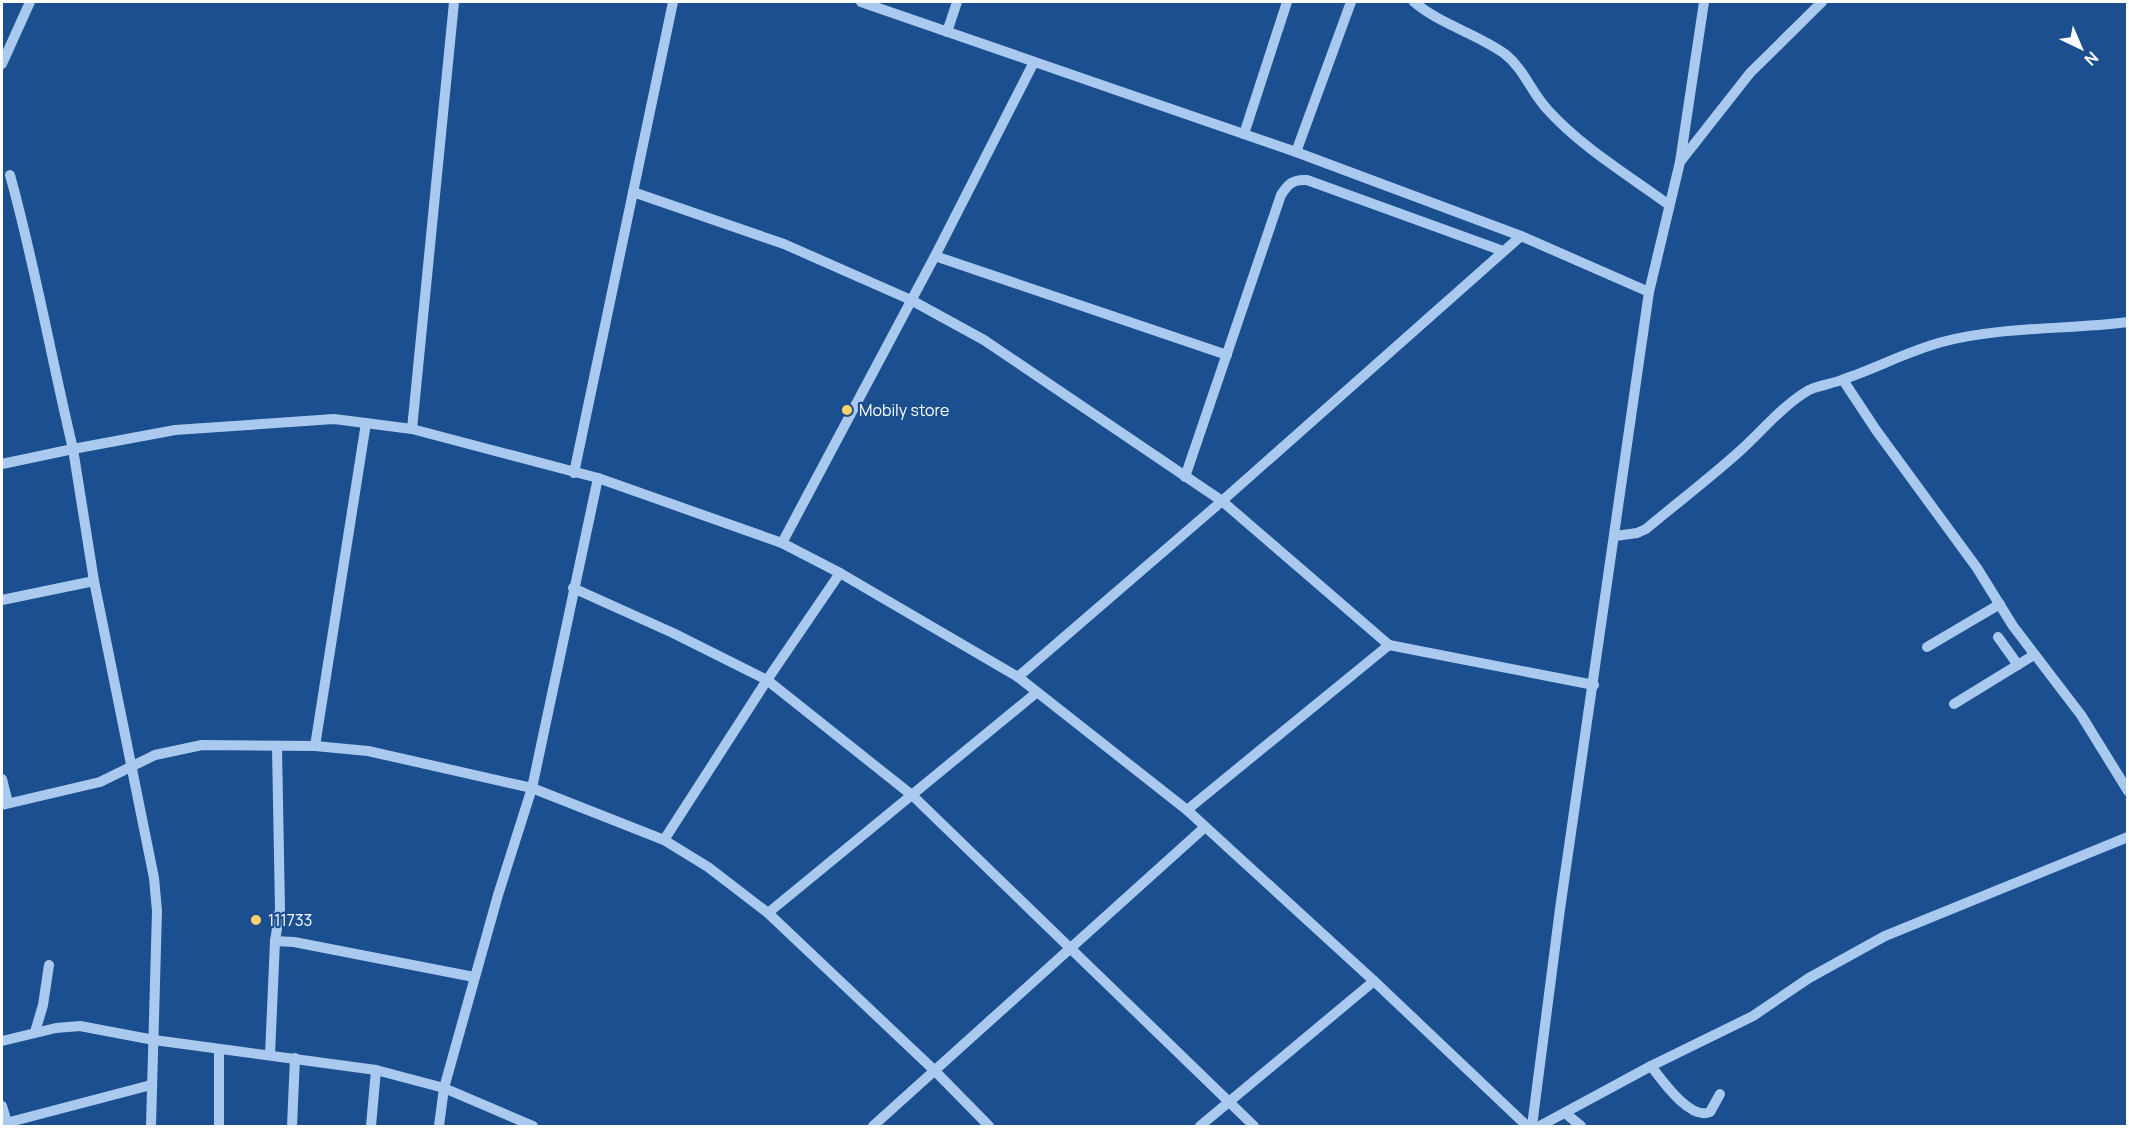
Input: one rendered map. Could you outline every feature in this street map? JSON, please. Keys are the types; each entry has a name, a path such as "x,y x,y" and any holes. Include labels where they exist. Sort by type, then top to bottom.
{"street":[{"path":"2,63 30,2"},
{"path":"412,429 454,2"},
{"path":"574,472 673,2"},
{"path":"861,2 876,4 947,32 1296,152 1521,236 1649,291"},
{"path":"947,32 957,2"},
{"path":"1244,134 1287,2"},
{"path":"1296,152 1351,2"},
{"path":"1414,2 1436,20 1505,54 1518,67 1545,108 1579,139 1669,205"},
{"path":"1532,1126 1560,909 1649,291 1680,162 1704,2"},
{"path":"1680,162 1750,73 1822,2"},
{"path":"782,543 935,256 1034,62"},
{"path":"10,175 32,255 42,317 73,449 94,581 154,878 156,911 151,1126"},
{"path":"1185,477 1281,195 1288,184 1296,180 1307,180 1503,251"},
{"path":"633,192 784,244 911,300 984,340 1222,501 1389,645 1594,685"},
{"path":"1018,677 1222,501 1521,236"},
{"path":"935,256 1227,355"},
{"path":"1615,536 1646,529 1798,398 1820,385 1844,380 1901,354 1985,333 2082,328 2127,322"},
{"path":"1844,380 1876,430 1977,568 2034,655 2123,773 2127,791"},
{"path":"2,464 175,430 334,419 412,429 598,478 782,543 840,573 1018,677 1187,810 1374,981 1527,1126"},
{"path":"315,747 366,423"},
{"path":"440,1126 444,1088 474,977 532,788 598,478"},
{"path":"664,840 767,680 840,573"},
{"path":"2,600 94,581"},
{"path":"573,588 673,633 767,680 913,796 1072,947 1254,1126"},
{"path":"1927,647 2000,604"},
{"path":"1998,637 2018,665"},
{"path":"1187,810 1389,645"},
{"path":"1954,704 2034,655"},
{"path":"768,913 1036,693"},
{"path":"2,779 5,804 100,782 155,754 202,745 315,747 407,758 532,788 664,840 708,867 768,913 935,1071 988,1126"},
{"path":"270,1056 275,942 280,909 277,748"},
{"path":"873,1126 1205,827"},
{"path":"1540,1126 1651,1066 1754,1016 1809,978 1885,936 2125,841"},
{"path":"275,942 294,942 474,977"},
{"path":"35,1032 43,1005 49,965"},
{"path":"1200,1126 1374,981"},
{"path":"2,1041 35,1032 80,1026 154,1040 376,1070 444,1088 533,1126"},
{"path":"219,1049 219,1126"},
{"path":"292,1126 295,1058"},
{"path":"1651,1066 1674,1096 1700,1113 1710,1112 1720,1094"},
{"path":"371,1126 376,1070"},
{"path":"2,1106 7,1125 151,1084"},
{"path":"1565,1113 1581,1126"}],"place":[{"name":"Mobily store","path":"847,410"},
{"name":"111733","path":"256,920"}]}
